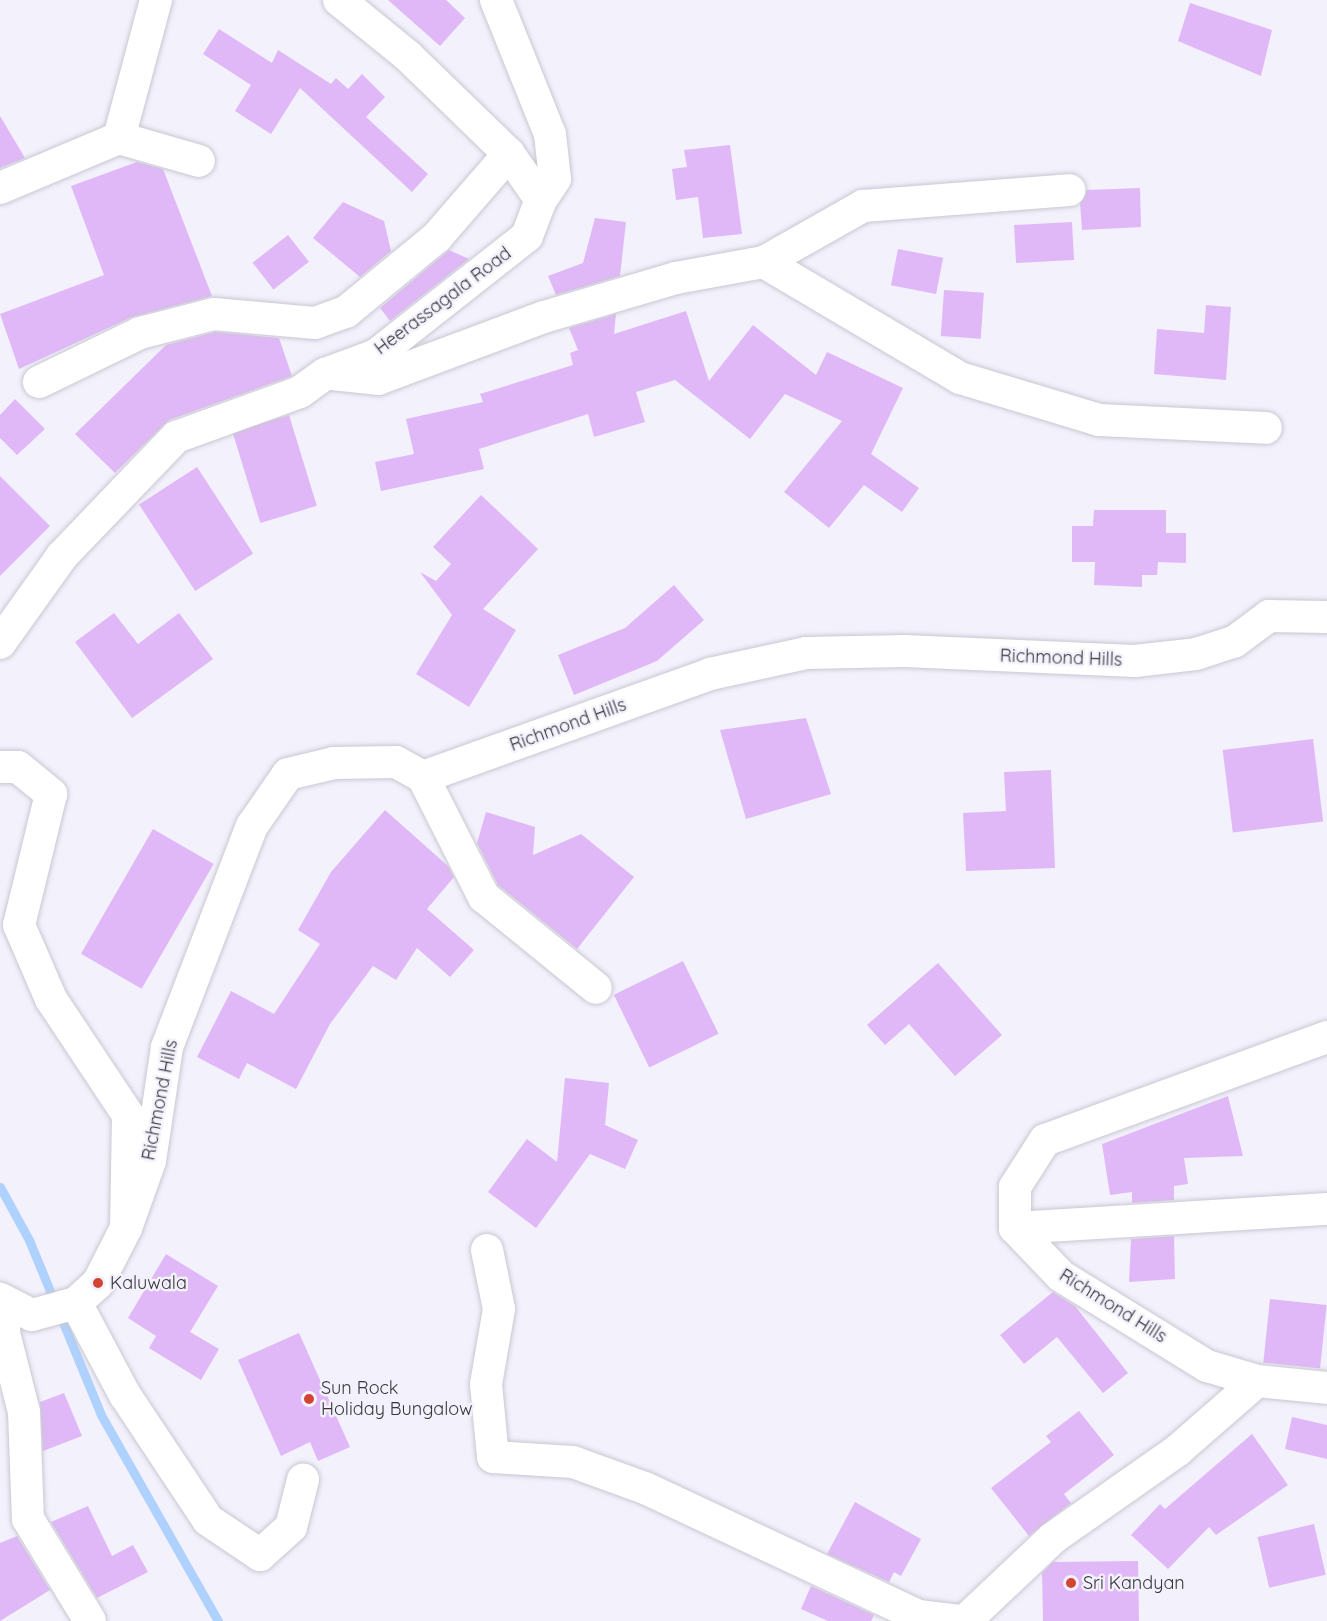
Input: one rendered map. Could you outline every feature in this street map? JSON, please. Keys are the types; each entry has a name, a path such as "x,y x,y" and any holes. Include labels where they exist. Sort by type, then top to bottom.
{"street":[{"path":"119,138 156,0"},
{"path":"339,0 408,56 509,154 541,200"},
{"name":"Heerassagala Road","path":"0,643 62,556 155,454 176,437 300,392 325,374 376,355 496,263 527,236 541,200 555,179 550,134 496,0"},
{"path":"0,188 119,138 199,160"},
{"path":"39,382 140,333 214,314 315,322 346,312 437,237 509,154"},
{"path":"325,374 378,379 544,317 676,278 764,262 863,206 1069,190"},
{"path":"764,262 960,378 1099,420 1266,428"},
{"name":"Richmond Hills","path":"126,1228 150,1161 167,1047 265,804 288,774 333,763 396,762 423,777 710,674 806,653 904,651 1135,662 1196,654 1234,642 1269,616 1327,617"},
{"path":"0,767 18,767 51,794 19,925 51,999 128,1115 126,1228 98,1283 71,1305 13,1305 4,1333 24,1412 28,1519 90,1621"},
{"path":"423,777 484,897 596,988"},
{"path":"1327,1037 1045,1140 1015,1187 1015,1228 1327,1209"},
{"name":"Richmond Hills","path":"1015,1228 1061,1276 1207,1366 1257,1381 1327,1388"},
{"path":"487,1250 499,1309 486,1384 493,1456 573,1462 645,1488 918,1616 960,1621"},
{"path":"71,1305 125,1395 208,1520 260,1555 291,1527 303,1480"},
{"path":"965,1621 1053,1538 1178,1450 1257,1381"}],"building":[{"path":"388,0 446,0 465,18 440,46"},
{"path":"1190,3 1272,30 1261,76 1178,41"},
{"path":"219,29 272,63 278,50 331,84 336,78 348,89 362,74 385,97 366,117 428,174 412,192 300,88 271,134 235,111 251,85 203,54"},
{"path":"0,116 25,158 0,168"},
{"path":"730,145 742,234 703,238 698,197 676,200 672,169 687,167 684,150"},
{"path":"137,162 163,169 212,296 132,317 19,369 0,314 104,275 71,186"},
{"path":"1140,188 1141,227 1082,230 1080,203 1087,190"},
{"path":"343,202 384,221 391,251 360,277 313,238"},
{"path":"595,218 626,222 620,276 556,295 548,276 583,263"},
{"path":"1072,222 1074,260 1016,263 1014,225"},
{"path":"288,235 309,262 273,289 253,263"},
{"path":"898,249 943,258 936,294 891,285"},
{"path":"449,250 469,259 390,321 380,308"},
{"path":"944,290 984,293 981,339 941,336"},
{"path":"1206,305 1231,307 1226,380 1154,374 1157,329 1204,333"},
{"path":"686,311 709,381 753,325 816,375 827,352 903,388 871,454 919,488 902,512 864,485 829,528 784,492 842,421 785,394 750,439 675,380 636,392 645,422 594,437 588,414 479,449 484,469 381,491 375,462 414,454 406,419 483,402 480,394 573,365 570,353 578,350 569,328 616,314 614,334"},
{"path":"215,332 279,338 292,376 169,420 115,473 75,434 166,345"},
{"path":"15,399 45,429 17,455 0,438 0,415"},
{"path":"289,415 317,506 260,523 233,432"},
{"path":"197,467 253,553 195,591 139,505"},
{"path":"0,476 50,526 0,576"},
{"path":"481,495 538,549 483,609 516,630 469,707 416,674 452,615 420,572 436,581 451,564 433,547"},
{"path":"1094,510 1166,510 1166,533 1186,533 1186,563 1158,562 1157,575 1142,575 1142,587 1094,585 1095,562 1072,562 1072,526 1093,526"},
{"path":"674,585 704,620 657,661 574,695 558,655 625,628"},
{"path":"114,613 138,644 179,613 213,659 132,718 75,642"},
{"path":"806,718 831,794 746,819 720,730"},
{"path":"1313,739 1323,821 1233,832 1223,750"},
{"path":"1051,770 1055,868 966,871 963,813 1006,811 1004,772"},
{"path":"385,810 448,866 454,877 427,909 474,950 450,977 417,948 396,980 373,966 330,1024 296,1089 247,1063 239,1079 197,1057 231,991 274,1014 320,944 298,930 331,872"},
{"path":"486,812 535,827 533,855 581,834 634,877 577,949 498,885 477,843"},
{"path":"153,829 214,864 142,989 81,954"},
{"path":"683,961 719,1034 649,1068 614,995"},
{"path":"938,963 1002,1035 955,1076 909,1024 885,1045 867,1025"},
{"path":"565,1078 609,1083 605,1125 638,1140 625,1169 590,1154 536,1228 488,1192 527,1139 557,1162"},
{"path":"1228,1096 1243,1156 1184,1158 1188,1184 1174,1186 1174,1200 1132,1203 1132,1192 1110,1195 1102,1144"},
{"path":"1174,1236 1175,1279 1129,1282 1131,1239"},
{"path":"166,1254 218,1286 190,1332 219,1349 201,1380 149,1348 156,1336 128,1318"},
{"path":"1053,1292 1075,1306 1128,1373 1103,1393 1057,1337 1024,1364 1000,1335"},
{"path":"1270,1299 1327,1305 1320,1369 1263,1363"},
{"path":"299,1333 350,1447 318,1461 310,1442 281,1456 238,1360"},
{"path":"64,1393 82,1436 43,1451 40,1402"},
{"path":"1079,1411 1114,1455 1064,1494 1071,1503 1029,1536 991,1488 1051,1442 1046,1436"},
{"path":"1292,1417 1327,1425 1327,1459 1285,1449"},
{"path":"1252,1434 1288,1485 1216,1535 1209,1527 1168,1569 1131,1535 1160,1504 1165,1509"},
{"path":"855,1502 921,1539 901,1576 894,1572 889,1582 827,1554"},
{"path":"88,1506 112,1556 133,1545 148,1572 97,1598 51,1522"},
{"path":"1314,1524 1326,1575 1269,1588 1257,1537"},
{"path":"17,1536 50,1590 0,1621 0,1543"},
{"path":"1138,1561 1139,1621 1043,1621 1042,1573 1053,1562"},
{"path":"811,1586 874,1615 871,1621 828,1621 801,1609"}],"waterway":[{"path":"0,1187 29,1240 101,1415 218,1621"}],"place":[{"name":"Kaluwala","path":"98,1283"},
{"name":"Sun Rock Holiday Bungalow","path":"309,1399"},
{"name":"Sri Kandyan","path":"1071,1583"}]}
